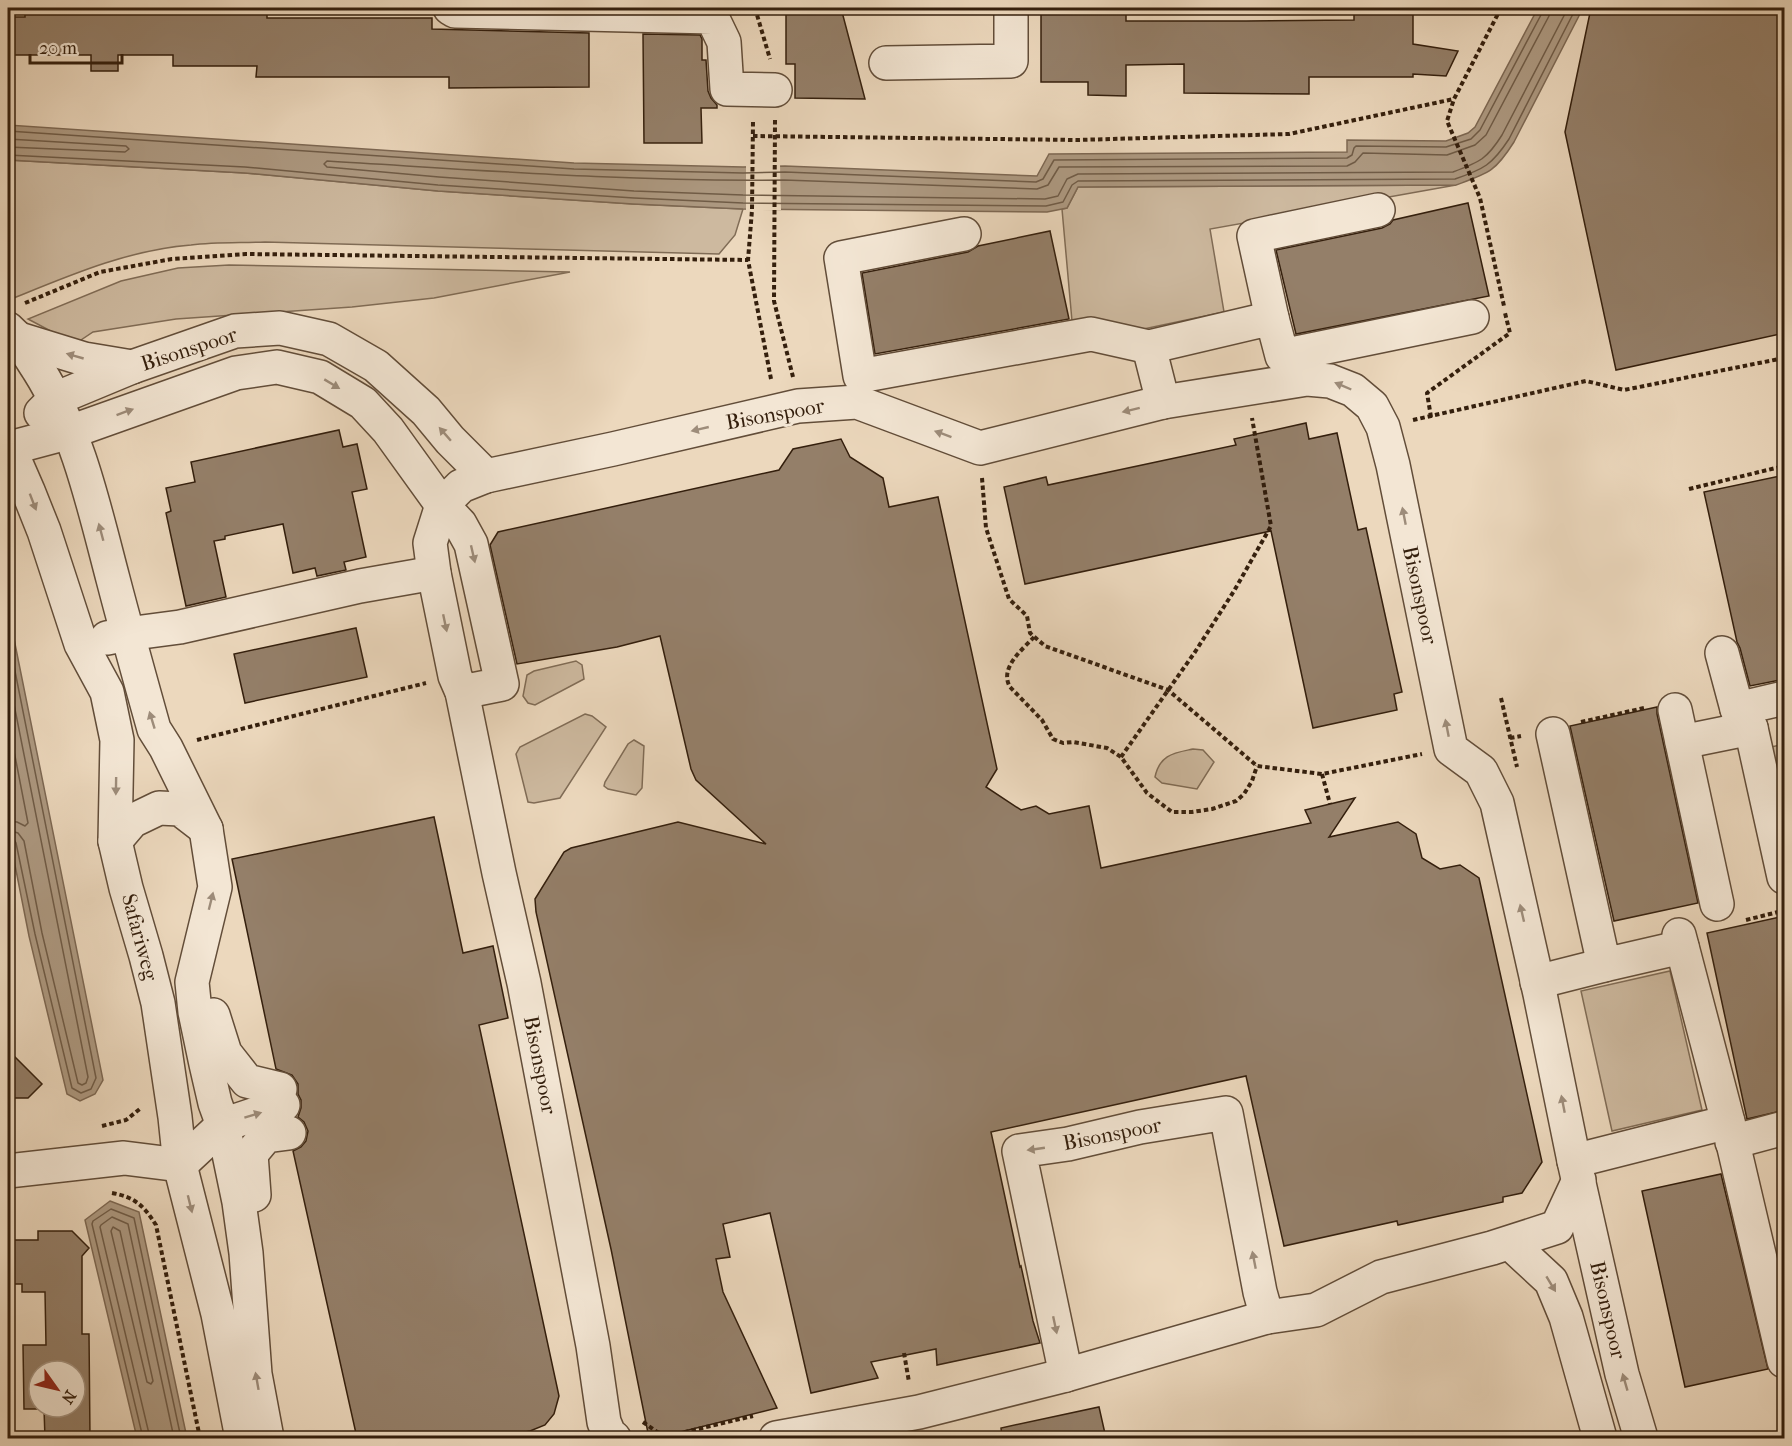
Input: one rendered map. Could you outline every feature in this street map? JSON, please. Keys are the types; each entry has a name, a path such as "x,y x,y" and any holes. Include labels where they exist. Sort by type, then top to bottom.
{"street":[{"path":"450,8 455,11 712,17 724,42 727,89 775,90"},
{"path":"886,63 1011,61 1011,8"},
{"path":"1378,210 1254,236 1282,356 1472,317"},
{"path":"964,234 841,258 861,376 1090,334 1149,347 1272,318"},
{"path":"15,325 84,359 132,367"},
{"name":"Safariweg","path":"15,325 70,432 89,490 154,729 166,748 206,829 215,887 192,982 194,1002 215,1104 223,1125 239,1202 246,1253 255,1374 267,1438"},
{"name":"Bisonspoor","path":"8,447 55,399 132,367 236,331 279,328 329,339 376,366 426,411 450,440 486,476"},
{"path":"1149,347 1163,402"},
{"name":"Bisonspoor","path":"70,432 236,373 277,368 320,376 363,403 388,430 442,505"},
{"name":"Bisonspoor","path":"611,1436 604,1422 593,1346 525,983 434,573 430,543 442,505 460,486 486,476 788,408 856,402 980,448 1163,402 1307,379 1330,381 1353,390 1372,406 1383,427 1394,465 1451,749 1481,771 1497,803 1622,1374 1641,1438"},
{"path":"8,447 70,432"},
{"name":"Safariweg","path":"8,447 44,531 81,644 107,692 117,740 115,841 158,1003 180,1164 218,1314 242,1438"},
{"path":"442,505 460,524 471,544 502,684 459,684"},
{"path":"81,644 127,633 180,627 360,586 434,573"},
{"path":"1722,653 1744,718 1784,877"},
{"path":"1682,742 1744,718 1785,698"},
{"path":"1675,710 1718,904"},
{"path":"1553,730 1604,965"},
{"path":"115,841 132,821 159,808 180,809 206,829"},
{"path":"1537,982 1604,965 1681,941 1785,1362"},
{"name":"Safariweg","path":"200,947 214,1020 225,1053 247,1081 284,1109"},
{"path":"146,956 168,999 185,1094 223,1125"},
{"path":"8,1171 124,1158 180,1164 223,1125 284,1109"},
{"path":"246,1253 255,1215 251,1154 284,1109"},
{"name":"Bisonspoor","path":"1066,1375 1019,1151 1068,1144 1140,1128 1226,1113 1260,1292 1267,1317"},
{"path":"124,1158 175,1117"},
{"path":"768,1427 919,1412 1066,1375 1267,1317 1316,1310 1381,1277 1510,1243 1557,1227 1576,1171 1730,1132 1785,1128"},
{"name":"Bisonspoor","path":"1510,1243 1551,1281 1566,1317 1600,1438"}],"path":[{"path":"1472,181 1447,121 1454,99 1501,8"},
{"path":"788,408 748,260 752,210 753,136 1076,140 1289,134 1454,99"},
{"path":"775,164 774,301 788,352 788,408"},
{"path":"15,325 100,272 172,259 246,254 748,260"},
{"path":"1431,417 1586,381 1624,390 1785,358"},
{"path":"1121,757 1234,591 1271,526 1247,387"},
{"path":"980,448 986,528 1009,599 1027,616 1030,633 1045,646 1168,690 1257,766 1322,774 1451,749"},
{"path":"1689,489 1785,466"},
{"path":"1034,637 1006,672 1006,681 1010,687 1042,720 1053,739 1063,743 1073,742 1107,748 1121,757 1147,793 1172,812 1212,809 1236,801 1245,794 1257,766"},
{"path":"166,748 459,684"},
{"path":"1502,698 1518,773"},
{"path":"1510,738 1669,702 1675,710"},
{"path":"1322,774 1330,804"},
{"path":"93,1128 126,1120 143,1107 146,1100"},
{"path":"109,1192 136,1201 148,1212 156,1225 200,1438"},
{"path":"640,1419 657,1432 672,1435 768,1427"}],"shaded area":[{"path":"8,160 245,173 438,191 743,209 735,235 719,254 265,242 209,243 167,248 121,258 9,300"},
{"path":"1456,185 1210,229 1224,312 1120,334 1072,321 1062,209 1067,208 1078,187"},
{"path":"229,265 570,272 434,298 352,307 176,319 93,332 75,344 28,319 121,281 178,268"},
{"path":"576,661 582,665 584,679 535,705 528,703 523,696 527,675 534,671"},
{"path":"1784,710 1784,744 1776,711"},
{"path":"585,714 592,716 606,727 560,798 528,802 516,754 520,747"},
{"path":"634,740 644,746 642,788 636,795 608,789 604,786 605,782 628,744"},
{"path":"1784,744 1784,805 1771,747"},
{"path":"1193,749 1203,750 1214,762 1197,789 1162,783 1155,777 1164,759"},
{"path":"1670,971 1702,1110 1612,1131 1581,991"}],"water":[{"path":"1538,8 1583,8 1514,142 1502,160 1490,170 1456,185 1078,187 1067,208 1047,212 743,209 438,191 245,173 8,160 8,125 574,163 785,166 1037,176 1049,154 1347,152 1347,140 1446,141 1468,133 1475,127"},
{"path":"8,613 103,1080 95,1094 80,1101 67,1094 29,936 8,830"},
{"path":"110,1201 139,1212 187,1438 137,1438 85,1220"}],"pier":[{"path":"746,164 780,164 781,210 746,210"}],"building":[{"path":"25,8 267,8 267,18 432,18 432,29 589,33 589,87 449,88 449,77 256,77 257,66 173,66 173,55 118,55 118,71 91,71 91,55 8,55 8,17 25,17"},
{"path":"786,8 841,8 865,99 795,98 795,64 786,64"},
{"path":"1041,8 1126,8 1126,21 1246,21 1354,20 1354,11 1374,10 1375,8 1413,8 1413,44 1458,51 1446,76 1413,74 1413,77 1309,77 1309,94 1184,93 1184,64 1126,65 1126,96 1088,95 1088,82 1041,82"},
{"path":"1591,8 1785,8 1785,333 1616,370 1565,132"},
{"path":"643,34 700,35 702,60 706,60 708,91 717,105 717,108 701,108 702,143 644,143"},
{"path":"1468,203 1489,296 1296,334 1276,250 1382,228 1393,220"},
{"path":"1050,231 1069,319 875,354 862,273 968,252 978,246"},
{"path":"1306,423 1309,439 1337,433 1358,530 1366,528 1402,692 1394,694 1397,710 1313,728 1271,531 1025,584 1004,487 1046,477 1048,485 1236,445 1234,439"},
{"path":"339,430 343,447 357,444 367,489 352,492 366,557 344,562 346,570 317,576 315,568 293,573 283,524 225,536 225,539 214,541 226,597 186,606 166,513 171,511 166,488 195,482 191,462"},
{"path":"841,439 850,457 883,478 889,507 938,497 997,769 986,787 1021,810 1036,806 1049,814 1089,806 1101,868 1311,823 1305,810 1355,798 1329,837 1398,822 1416,834 1422,858 1440,869 1460,865 1479,878 1542,1162 1522,1193 1503,1197 1503,1202 1398,1225 1397,1221 1284,1246 1246,1076 991,1132 1020,1267 1040,1343 937,1365 936,1349 871,1362 878,1378 811,1393 770,1213 723,1224 730,1257 716,1259 723,1292 777,1408 649,1438 611,1249 535,899 564,852 571,848 678,822 766,844 696,780 691,769 660,636 617,647 517,664 490,545 498,532 779,470 793,449"},
{"path":"1785,475 1785,679 1750,686 1737,642 1704,492"},
{"path":"356,628 367,677 245,703 234,654"},
{"path":"1657,707 1698,903 1614,921 1570,726"},
{"path":"434,817 463,953 493,946 508,1018 479,1025 559,1396 554,1414 545,1425 530,1431 496,1438 357,1438 293,1151 306,1141 308,1131 304,1122 298,1117 301,1100 298,1094 298,1084 292,1075 276,1069 232,859"},
{"path":"1785,916 1785,1110 1747,1119 1707,933"},
{"path":"8,1050 42,1084 28,1098 8,1098"},
{"path":"1721,1174 1768,1369 1685,1387 1642,1191"},
{"path":"38,1231 72,1231 89,1248 82,1256 82,1334 89,1334 90,1438 45,1438 44,1419 87,1419 87,1359 27,1359 27,1409 24,1409 23,1345 46,1345 45,1292 22,1292 22,1284 8,1284 8,1240 38,1240"},
{"path":"1099,1407 1106,1438 1002,1438 1001,1428"}]}
